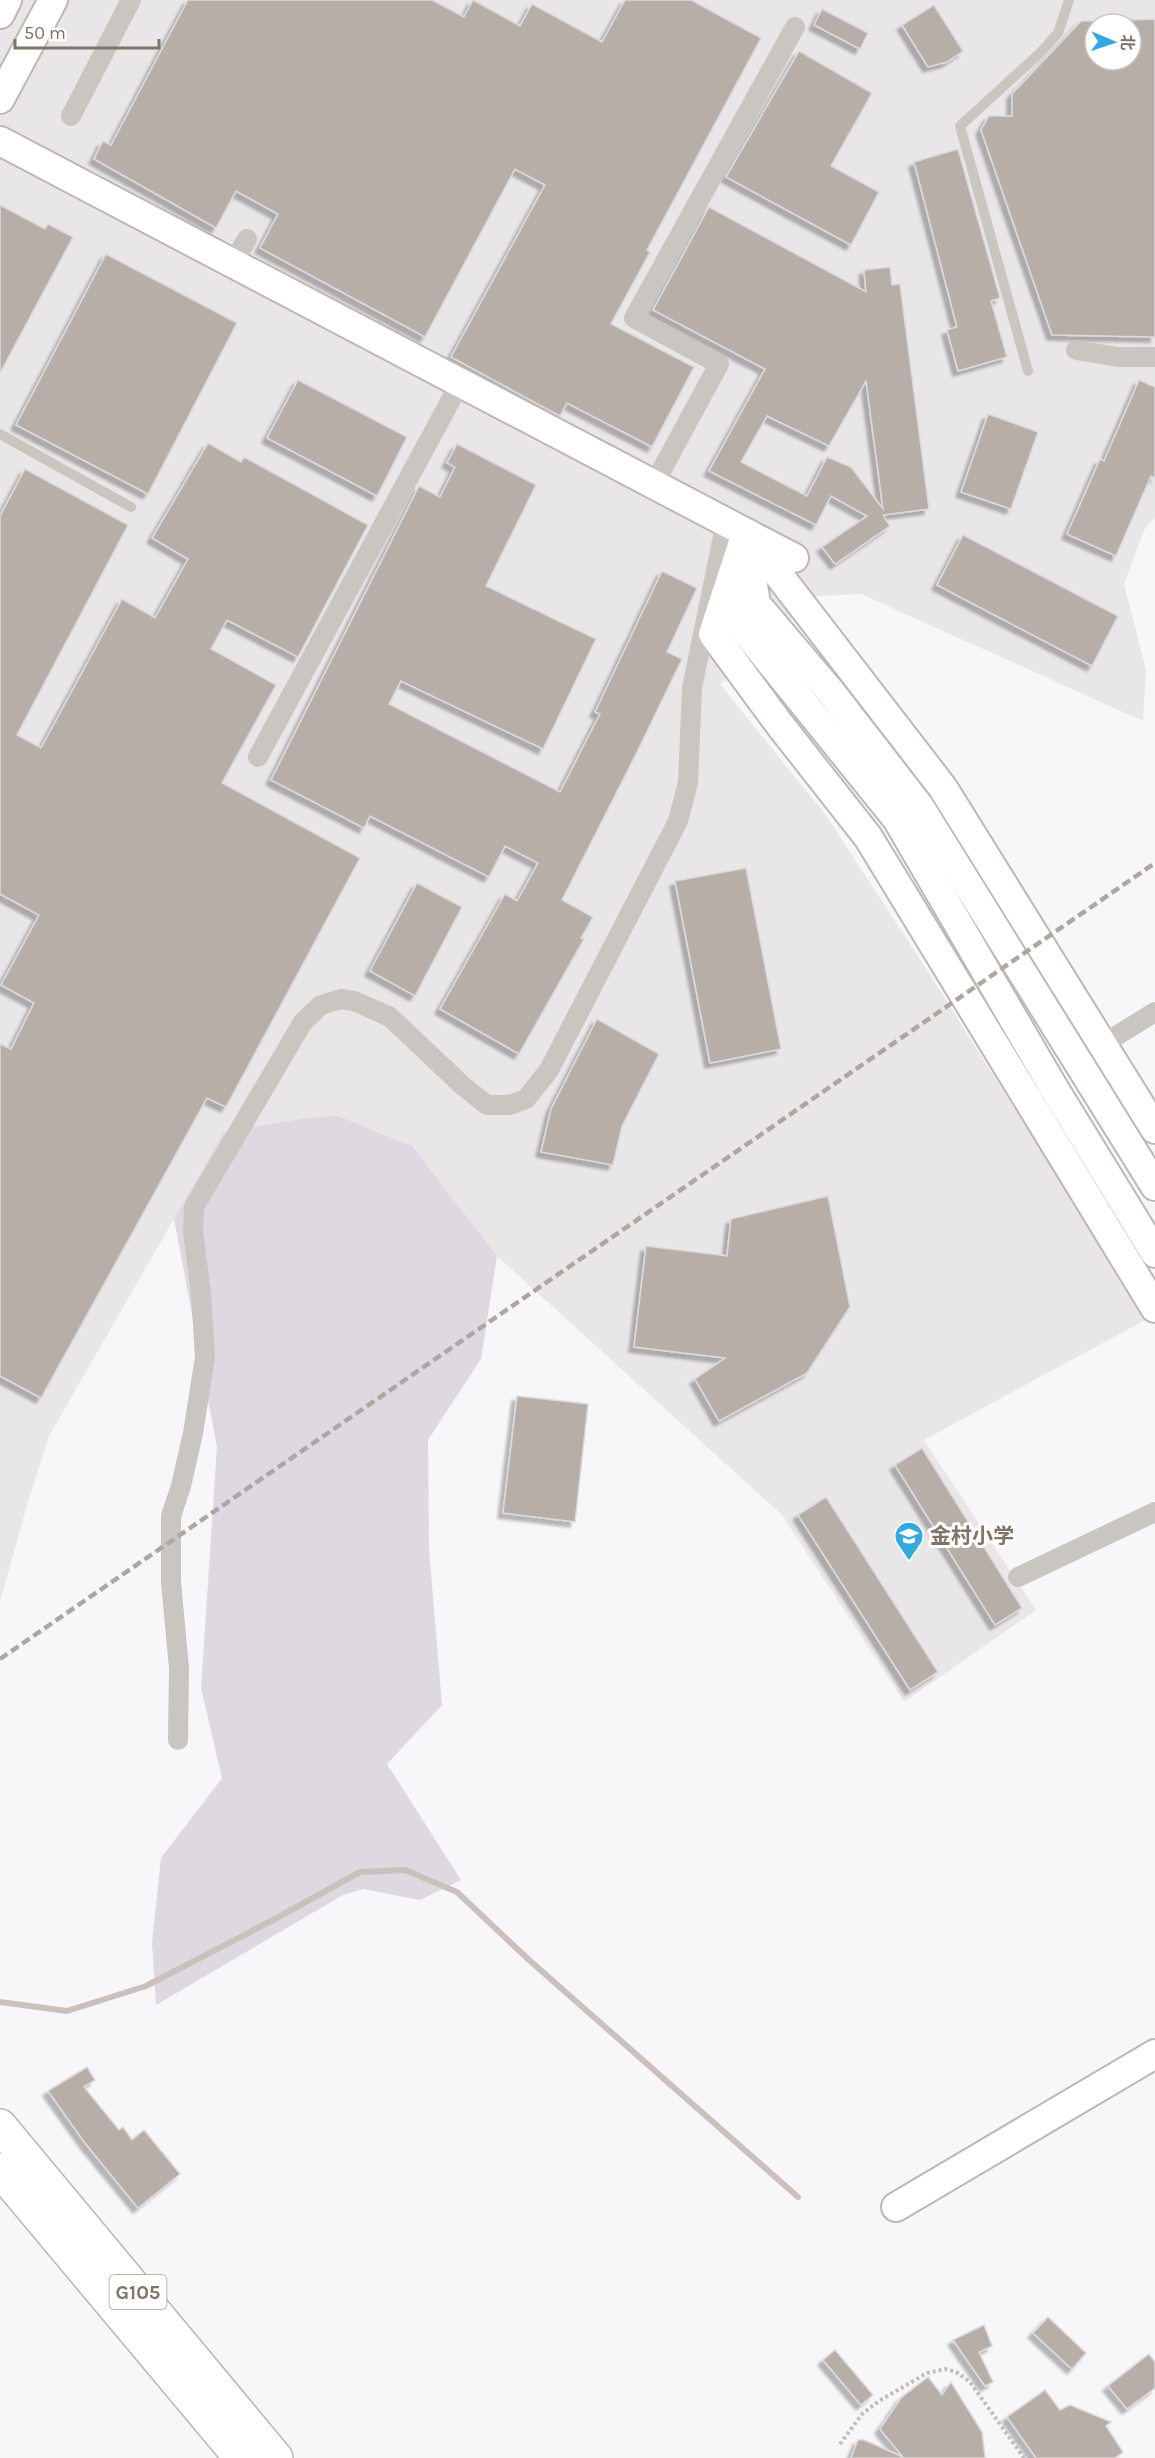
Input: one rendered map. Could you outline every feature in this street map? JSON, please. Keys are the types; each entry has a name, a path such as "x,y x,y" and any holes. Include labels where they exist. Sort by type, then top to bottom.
{"highway":[{"name":"G105","path":"0,2126 276,2458"},
{"name":"G105","path":"0,2170 240,2458"}],"street":[{"path":"0,14 8,0"},
{"path":"0,99 53,0"},
{"path":"71,116 132,0"},
{"path":"654,484 719,364 634,318 795,27"},
{"path":"0,141 794,558"},
{"path":"233,263 247,239"},
{"path":"1076,350 1118,357 1155,357"},
{"path":"258,757 460,383"},
{"path":"736,527 943,788 1155,1129"},
{"path":"736,527 756,604 830,691 919,806 1155,1186"},
{"path":"736,527 738,622 897,819 1052,1085 1155,1253"},
{"path":"736,527 714,634 780,725 868,837 1155,1308"},
{"path":"178,1740 179,1668 171,1582 171,1516 182,1486 194,1433 205,1357 201,1294 193,1231 194,1207 303,1022 321,1005 341,999 354,1001 390,1017 463,1086 487,1105 509,1105 526,1099 549,1070 678,821 688,783 692,688 736,527"},
{"path":"1103,1044 1155,1012"},
{"path":"1018,1577 1155,1512"},
{"path":"896,2207 1155,2054"}],"lane":[{"path":"1028,371 960,126 1058,33 1069,0"},
{"path":"0,434 131,507"}],"path":[{"path":"840,2444 862,2414 879,2401 927,2373 945,2369 956,2372 970,2382 1024,2458"}],"shaded area":[{"path":"0,0 1155,0 1155,517 1144,530 1124,584 1146,670 1143,721 861,594 817,596 720,684 825,814 929,973 1147,1319 924,1440 1036,1610 904,1702 782,1515 497,1256 412,1147 224,1132 49,1436 0,1602"},
{"path":"338,1116 412,1146 497,1256 481,1359 428,1440 429,1549 442,1705 387,1764 461,1880 420,1900 363,1889 343,1895 156,2005 152,1942 161,1858 222,1778 201,1688 217,1447 174,1219 224,1132 307,1118"}],"building":[{"path":"188,0 432,0 464,17 473,0 520,26 532,4 602,42 625,0 691,0 761,38 647,250 650,252 611,324 694,367 652,447 567,403 560,416 451,357 545,185 515,169 425,337 260,248 278,214 236,191 216,228 94,159 103,141 111,145"},
{"path":"934,5 963,51 947,62 928,67 902,25"},
{"path":"822,9 868,33 860,49 814,25"},
{"path":"1155,19 1155,337 1052,335 981,130 989,116 1012,116 1012,94 1081,21 1083,21 1083,72 1143,72 1143,20"},
{"path":"799,51 872,93 831,166 879,192 851,245 726,177"},
{"path":"958,149 1000,298 991,301 1007,357 958,371 947,330 957,327 914,162"},
{"path":"0,205 45,229 48,224 73,237 0,373"},
{"path":"709,207 866,292 864,270 890,267 892,285 900,284 929,509 883,515 890,526 835,564 822,547 867,516 831,496 816,525 709,471 765,369 653,310","holes":["866,381 883,509 851,467 827,457 807,496 741,462 767,416 829,446"]},
{"path":"106,254 237,323 148,494 16,425"},
{"path":"298,380 407,437 377,496 267,438"},
{"path":"1139,380 1155,387 1155,478 1151,476 1116,556 1067,534 1100,459 1104,461"},
{"path":"988,414 1038,432 1011,509 961,492"},
{"path":"208,443 241,462 244,457 368,525 298,657 227,620 211,649 276,685 222,783 360,858 226,1107 207,1098 41,1398 0,1376 0,1044 11,1049 34,1003 1,985 39,915 0,894 0,516 25,469 128,525 17,735 41,748 122,599 155,618 188,559 152,538"},
{"path":"457,444 536,485 486,586 596,639 543,749 401,681 389,704 560,792 600,714 595,712 662,571 697,588 667,652 682,659 562,900 593,917 581,938 584,939 519,1054 440,1009 505,894 517,901 538,863 505,846 489,877 370,816 364,828 271,780 419,486 440,497 455,467 447,463"},
{"path":"963,535 1118,616 1092,666 937,585"},
{"path":"746,868 781,1049 710,1063 675,881"},
{"path":"417,883 462,907 415,996 370,971"},
{"path":"597,1019 659,1054 622,1126 613,1165 541,1152 551,1109"},
{"path":"828,1196 850,1307 807,1373 719,1421 695,1379 725,1358 634,1347 646,1246 727,1256 731,1219"},
{"path":"517,1396 588,1404 575,1522 503,1513"},
{"path":"922,1448 1022,1608 995,1625 895,1465"},
{"path":"826,1497 938,1672 910,1690 798,1515"},
{"path":"87,2067 95,2080 84,2087 119,2130 123,2127 132,2140 144,2130 180,2174 138,2208 85,2143 48,2091"},
{"path":"1048,2317 1086,2353 1072,2369 1033,2333"},
{"path":"984,2325 992,2346 979,2352 993,2382 985,2386 953,2340"},
{"path":"835,2350 873,2395 861,2405 823,2360"},
{"path":"1149,2354 1155,2362 1155,2388 1127,2409 1108,2386"},
{"path":"928,2377 942,2395 951,2382 982,2432 985,2458 851,2458 858,2440 864,2440 903,2457 880,2429 901,2398"},
{"path":"1045,2390 1060,2410 1070,2405 1111,2422 1106,2426 1123,2452 1115,2458 1036,2458 1007,2417"}],"waterway":[{"path":"0,2002 67,2011 146,1986 360,1872 405,1870 457,1892 528,1959 798,2197"}],"railway":[{"path":"0,1659 1155,863"}],"place":[{"name":"金村小学","path":"909,1562"}]}
